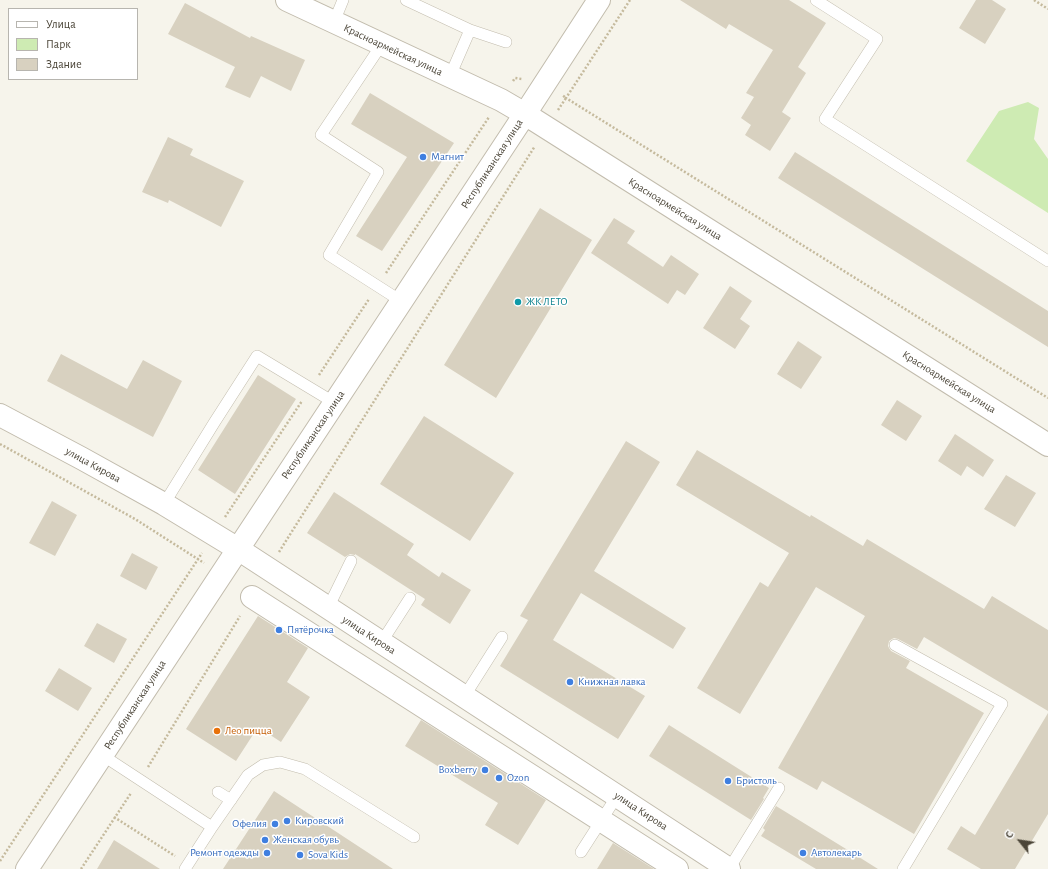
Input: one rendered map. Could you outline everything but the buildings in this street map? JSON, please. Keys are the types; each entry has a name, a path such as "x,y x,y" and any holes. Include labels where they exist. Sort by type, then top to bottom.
{"street":[{"name":"Красноармейская улица","path":"287,0 501,100 525,114 1048,445"},
{"name":"Республиканская улица","path":"27,869 599,0"},
{"name":"улица Кирова","path":"0,415 164,504 238,549 729,869"},
{"path":"252,597 677,869"}],"lane":[{"path":"334,22 343,0"},
{"path":"406,0 470,30 506,42"},
{"path":"816,0 877,39 825,119 1048,261"},
{"path":"450,76 470,30"},
{"path":"382,44 321,135 378,172 329,255 401,301"},
{"path":"164,504 257,356 334,403"},
{"path":"328,608 351,561"},
{"path":"381,643 410,598"},
{"path":"464,697 502,637"},
{"path":"895,644 1002,704 902,869"},
{"path":"102,755 212,827"},
{"path":"187,867 212,827 248,775 263,765 280,762 306,769 414,837"},
{"path":"729,869 779,788"},
{"path":"218,792 231,800"},
{"path":"581,852 617,796"}],"path":[{"path":"630,0 566,98 1048,398"},
{"path":"1034,0 1048,9"},
{"path":"0,861 501,100"},
{"path":"269,569 546,128"},
{"path":"0,444 135,519 198,559 220,575"},
{"path":"80,869 140,780 252,597"},
{"path":"114,818 187,867"}],"green space":[{"path":"1028,102 1039,108 1034,139 1048,159 1048,213 966,161 999,111"}],"place":[{"name":"Магнит","path":"423,157"},
{"name":"ЖК ЛЕТО","path":"518,302"},
{"name":"Пятёрочка","path":"279,630"},
{"name":"Книжная лавка","path":"570,682"},
{"name":"Лео пицца","path":"217,731"},
{"name":"Boxberry","path":"485,770"},
{"name":"Ozon","path":"499,778"},
{"name":"Бристоль","path":"728,781"},
{"name":"Кировский","path":"287,821"},
{"name":"Офелия","path":"275,824"},
{"name":"Женская обувь","path":"265,840"},
{"name":"Ремонт одежды","path":"267,853"},
{"name":"Автолекарь","path":"803,853"},
{"name":"Sova Kids","path":"300,855"}]}
